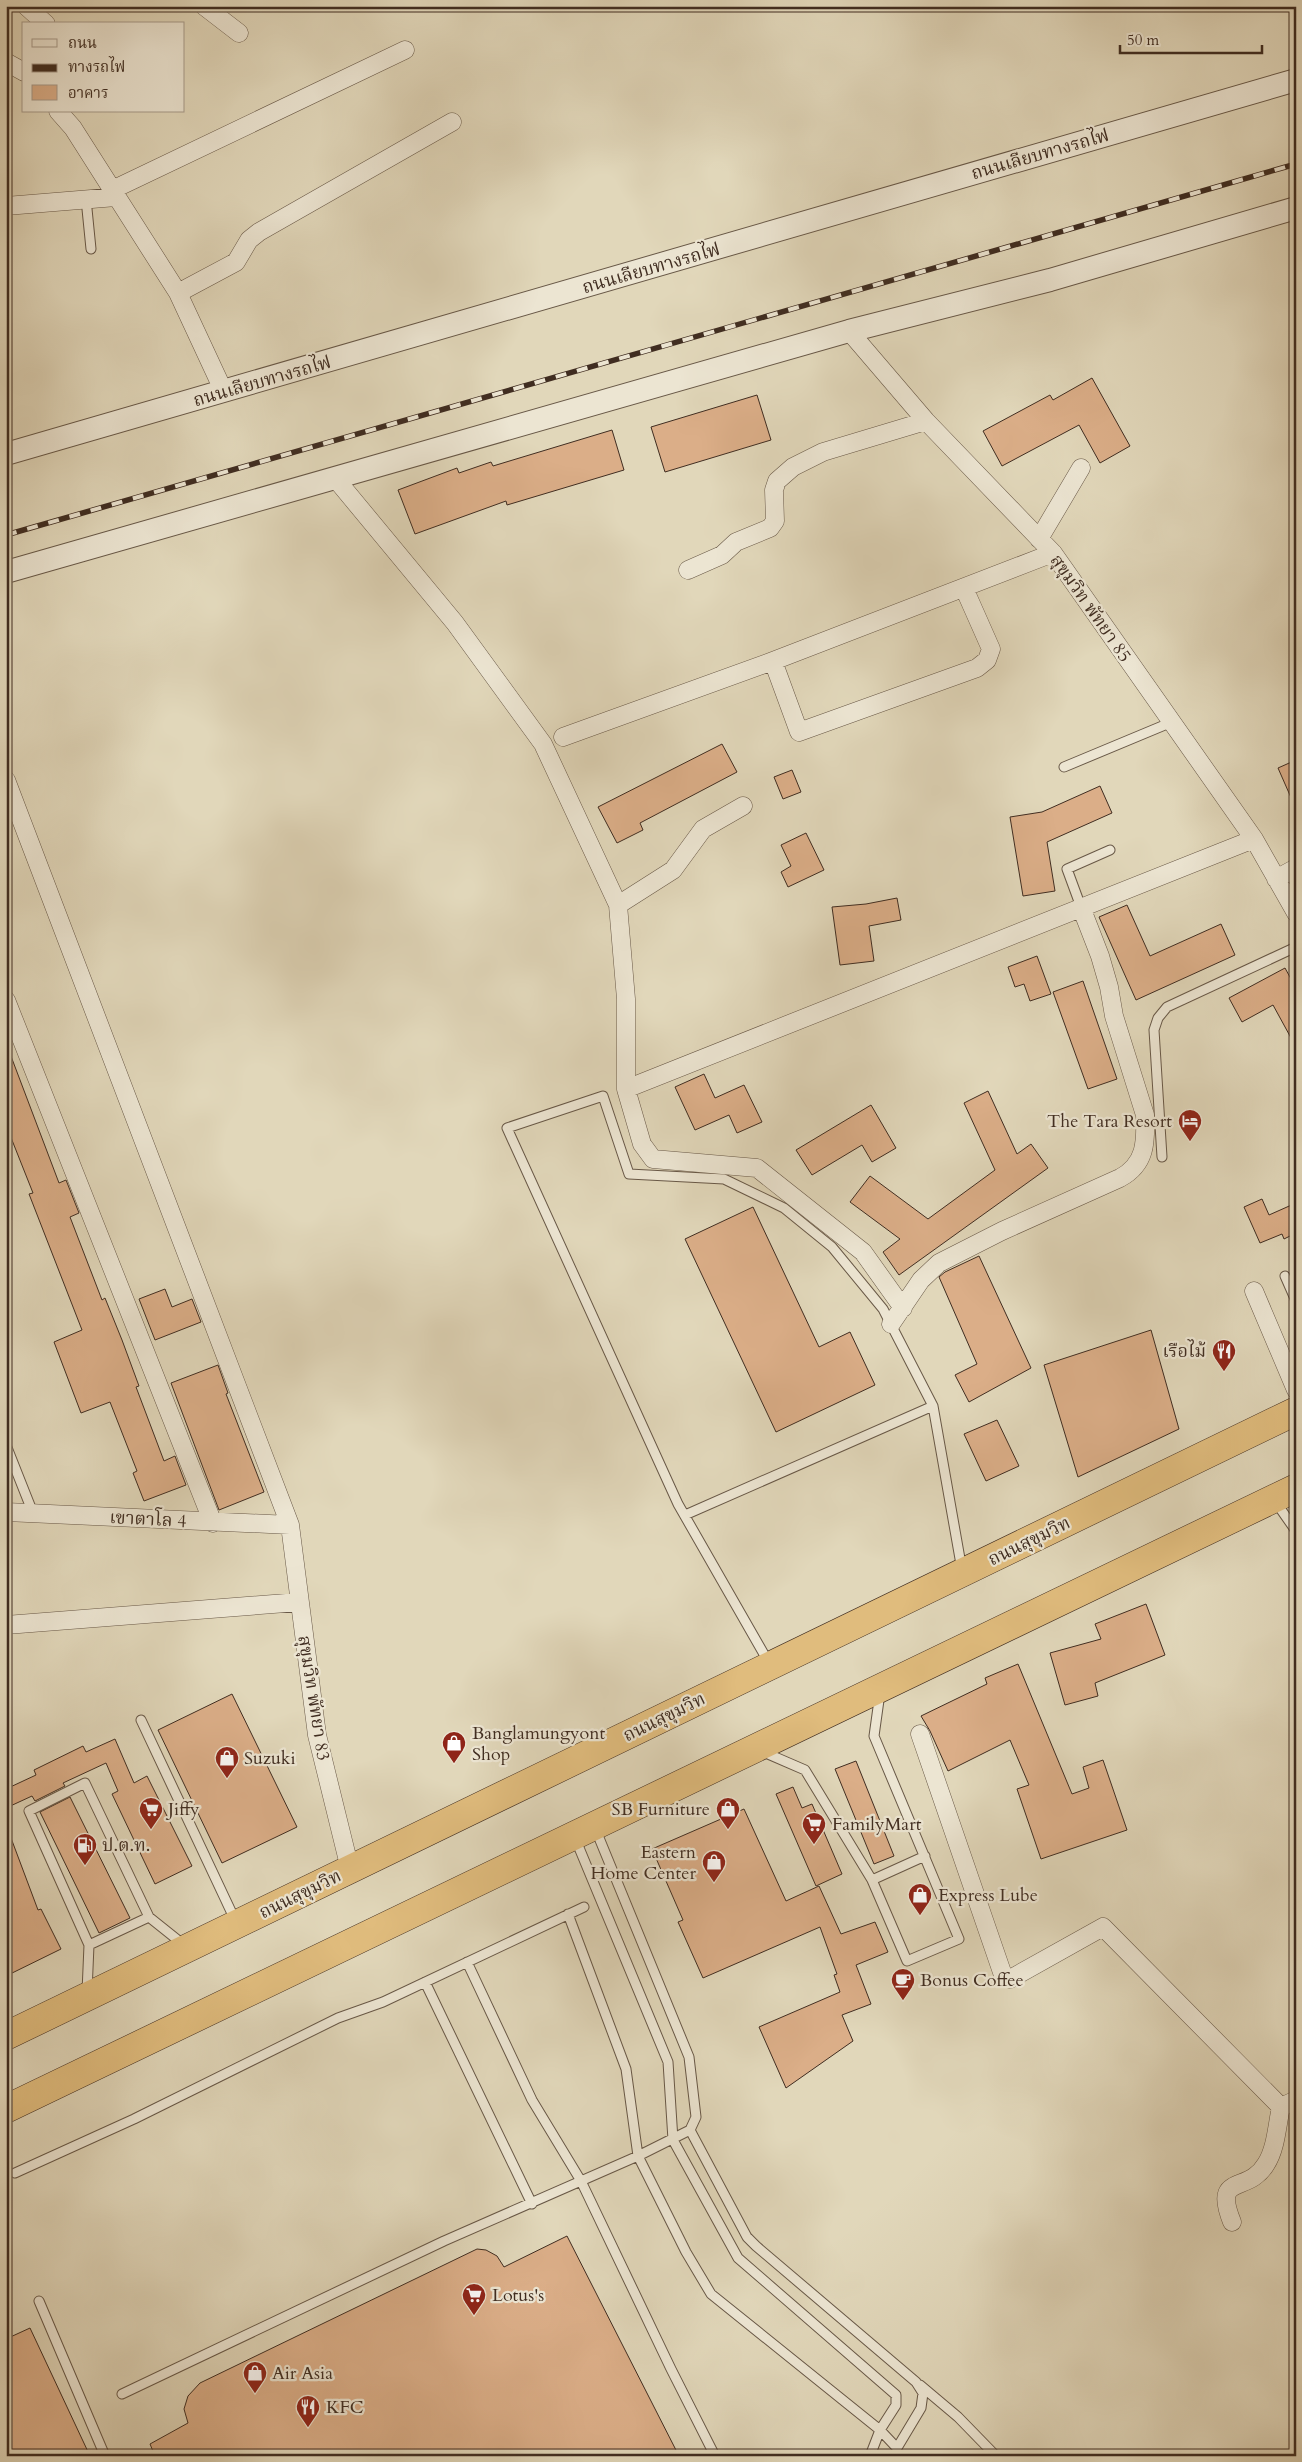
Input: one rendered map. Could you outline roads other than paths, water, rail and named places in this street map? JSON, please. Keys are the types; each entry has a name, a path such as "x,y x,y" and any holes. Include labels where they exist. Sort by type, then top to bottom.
{"highway":[{"name":"ถนนสุขุมวิท","path":"6,2036 1296,1411"},
{"path":"6,2109 1285,1493"}],"street":[{"path":"26,6 44,22"},
{"path":"204,6 239,33"},
{"path":"6,206 86,200 114,193 405,50"},
{"path":"6,62 22,72"},
{"path":"6,75 22,73"},
{"name":"ถนนเลียบทางรถไฟ","path":"6,454 1296,80"},
{"path":"59,112 73,128 178,293 224,392"},
{"path":"178,293 236,262 249,240 258,232 452,122"},
{"path":"6,572 849,331 1050,280 1296,208"},
{"name":"สุขุมวิท พัทยา 85","path":"849,331 926,421 1052,553 1254,839 1296,913"},
{"path":"688,570 722,554 736,542 770,528 775,521 774,490 777,481 793,467 824,452 926,421"},
{"path":"1039,539 1081,468"},
{"path":"335,478 455,624 543,744 618,905 626,999 626,1089 642,1144 653,1159 757,1168 863,1252 903,1308"},
{"path":"563,737 773,661 1052,553"},
{"path":"773,661 799,732 977,668 987,660 991,649 964,588"},
{"name":"สุขุมวิท พัทยา 83","path":"6,780 290,1525 317,1735 350,1869"},
{"path":"618,905 673,870 703,829 743,806"},
{"path":"626,1089 1254,839"},
{"path":"1276,879 1296,868"},
{"path":"891,1324 921,1280 939,1263 1002,1231 1120,1178 1139,1164 1146,1131 1146,1115 1114,1016 1109,987 1100,956 1082,908"},
{"path":"6,1000 213,1523"},
{"path":"1254,1291 1296,1390"},
{"name":"เขาตาโล 4","path":"6,1512 213,1523 290,1525"},
{"path":"6,1625 299,1602"},
{"path":"920,1734 1004,1978 1010,1979 1103,1927 1288,2104 1266,2165 1259,2173 1229,2190 1225,2195 1225,2204 1232,2222"}],"lane":[{"path":"86,200 91,249"},
{"path":"1064,767 1172,722"},
{"path":"1082,908 1067,869 1110,850"},
{"path":"1162,1157 1154,1030 1158,1018 1167,1007 1296,947"},
{"path":"771,1666 685,1515 507,1128 603,1096 629,1174 724,1180 784,1208 832,1247 884,1309 933,1406 962,1573"},
{"path":"1285,1276 1296,1301"},
{"path":"685,1515 933,1406"},
{"path":"6,1445 33,1513"},
{"path":"1285,1493 1296,1531"},
{"path":"756,1748 805,1770 872,1880 907,1961 960,1939 874,1736 881,1688"},
{"path":"141,1720 237,1924"},
{"path":"87,1997 89,1945 29,1811 85,1783 149,1917 188,1948"},
{"path":"122,2394 436,2245 532,2204 673,2140 690,2130 696,2117 690,2057 584,1831"},
{"path":"584,1831 668,2062 673,2140 738,2258 896,2395 896,2406 880,2430 870,2456"},
{"path":"872,1880 925,1856"},
{"path":"16,2173 134,2119 338,2018 383,2002 584,1907"},
{"path":"568,1914 626,2069 638,2156 686,2252 711,2294 880,2430 897,2448 921,2408 923,2393 916,2382"},
{"path":"89,1945 149,1917"},
{"path":"467,1962 532,2100 581,2181 715,2456"},
{"path":"425,1982 532,2204"},
{"path":"690,2130 747,2237 958,2417 996,2456"},
{"path":"39,2301 106,2456"}],"railway":[{"path":"6,535 1296,164"}],"place":[{"name":"The Tara Resort","path":"1190,1142"},
{"name":"เรือไม้","path":"1224,1372"},
{"name":"Banglamungyont Shop","path":"454,1764"},
{"name":"Suzuki","path":"227,1779"},
{"name":"Jiffy","path":"151,1830"},
{"name":"SB Furniture","path":"728,1830"},
{"name":"FamilyMart","path":"814,1845"},
{"name":"ป.ต.ท.","path":"85,1866"},
{"name":"Eastern Home Center","path":"714,1883"},
{"name":"Express Lube","path":"920,1916"},
{"name":"Bonus Coffee","path":"903,2001"},
{"name":"Lotus's","path":"474,2316"},
{"name":"Air Asia","path":"255,2394"},
{"name":"KFC","path":"308,2428"}]}
